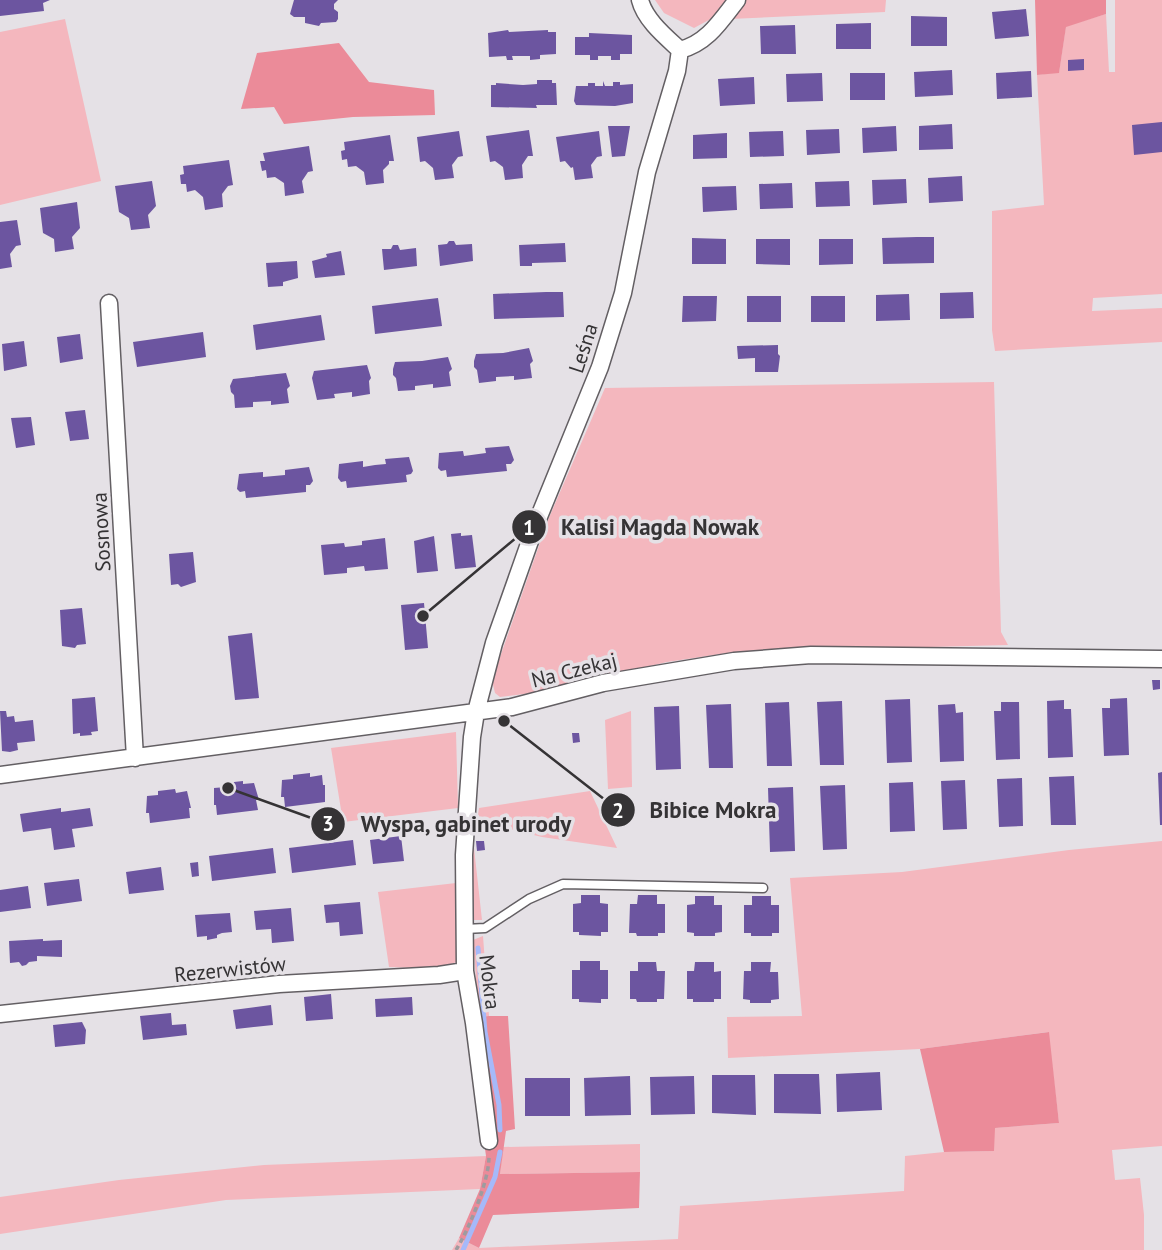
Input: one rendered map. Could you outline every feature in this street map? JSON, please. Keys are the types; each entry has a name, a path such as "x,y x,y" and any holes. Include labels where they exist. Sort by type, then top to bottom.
{"street":[{"path":"640,0 656,26 680,50 692,47 714,30 737,0"},
{"name":"Leśna","path":"477,712 494,643 536,524 600,367 623,293 647,172 677,71 680,50"},
{"name":"Sosnowa","path":"109,303 135,758"},
{"name":"Na Czekaj","path":"0,775 512,707 603,683 747,660 811,655 1162,659"},
{"name":"Mokra","path":"477,712 471,750 464,855 465,971 488,1141"},
{"name":"Rezerwistów","path":"0,1014 279,984 439,975 465,971"}],"lane":[{"path":"465,929 485,928 529,899 563,884 763,888"}],"path":[{"path":"456,1250 478,1201 489,1166 488,1141"}],"shaded area":[{"path":"655,0 730,0 718,15 694,28 664,13"},
{"path":"745,0 886,0 885,12 730,19"},
{"path":"1035,0 1106,0 1106,14 1066,27 1059,73 1037,75"},
{"path":"1115,0 1162,0 1162,294 1093,298 1092,311 1162,308 1162,342 995,351 992,330 992,211 1044,205 1037,75 1059,72 1066,26 1106,14 1109,72 1115,72"},
{"path":"65,19 101,181 0,205 0,32"},
{"path":"339,43 369,82 434,90 435,115 353,117 284,124 274,107 241,109 257,53"},
{"path":"994,382 1001,632 1008,645 734,652 667,662 540,692 500,697 495,693 492,680 548,520 605,388"},
{"path":"631,711 632,787 608,789 605,720"},
{"path":"456,732 458,808 343,822 331,748"},
{"path":"590,791 617,848 542,837 477,821 479,808"},
{"path":"1162,841 1162,1146 1112,1150 1115,1180 1140,1178 1144,1250 452,1250 459,1238 479,1248 678,1239 680,1206 904,1191 905,1156 993,1151 994,1128 1059,1123 1048,1032 920,1049 728,1058 727,1017 802,1016 790,878 902,872"},
{"path":"474,848 482,920 473,920 469,849"},
{"path":"456,883 457,962 435,969 389,967 378,892"},
{"path":"483,936 489,1016 479,1017 473,940"},
{"path":"508,1016 515,1129 506,1131 500,1174 640,1172 639,1208 493,1215 479,1248 459,1238 480,1189 486,1156 467,1018"},
{"path":"1049,1032 1059,1123 995,1128 994,1151 944,1152 920,1049"},
{"path":"640,1144 640,1172 500,1174 503,1147"},
{"path":"486,1156 480,1189 226,1200 0,1234 0,1197 119,1180 264,1165"}],"building":[{"path":"0,0 50,0 43,3 44,11 0,16"},
{"path":"294,0 338,0 334,9 338,12 338,19 336,22 321,23 319,26 305,23 305,17 294,17 290,14"},
{"path":"1026,9 1029,36 995,39 992,12"},
{"path":"911,16 947,17 947,46 911,46"},
{"path":"871,23 871,49 836,49 836,24"},
{"path":"795,25 796,54 761,54 760,26"},
{"path":"508,30 556,32 556,54 540,55 540,59 530,60 530,56 512,56 513,60 507,60 506,56 489,57 488,33"},
{"path":"589,33 632,35 632,54 620,54 620,60 611,60 611,56 598,56 598,60 590,60 590,55 575,55 575,37 589,37"},
{"path":"1084,59 1084,70 1068,71 1068,60"},
{"path":"952,70 953,95 915,97 914,72"},
{"path":"1031,71 1032,97 997,99 996,73"},
{"path":"822,73 823,101 787,102 786,74"},
{"path":"850,73 885,73 885,100 850,100"},
{"path":"754,77 755,104 720,106 718,79"},
{"path":"537,80 552,80 552,83 556,83 557,105 536,105 537,108 491,107 491,85 537,84"},
{"path":"603,81 605,86 613,86 613,82 620,82 620,85 633,84 633,103 615,106 576,105 576,86 595,83 595,86 603,86"},
{"path":"1162,122 1162,152 1134,155 1132,125"},
{"path":"952,124 953,149 919,150 919,126"},
{"path":"608,126 630,126 625,156 612,157"},
{"path":"896,126 897,151 863,153 862,128"},
{"path":"839,129 840,153 807,155 806,130"},
{"path":"529,130 533,156 528,156 522,165 523,178 505,180 503,167 495,161 490,162 486,136"},
{"path":"459,131 463,156 458,157 452,165 454,178 435,180 433,168 425,161 420,162 417,137"},
{"path":"599,131 602,156 597,157 591,165 593,178 575,180 573,167 565,161 560,162 556,137"},
{"path":"783,131 784,156 750,157 749,132"},
{"path":"727,133 727,158 693,159 693,135"},
{"path":"390,135 394,161 389,161 383,170 384,183 366,185 364,172 356,166 348,167 347,159 342,160 344,142"},
{"path":"309,146 313,171 308,172 302,181 304,193 285,196 284,183 275,177 267,178 266,170 262,171 260,161 265,161 263,153"},
{"path":"229,160 233,185 228,186 222,194 223,207 205,210 203,197 195,190 187,192 186,184 181,184 183,166"},
{"path":"962,176 963,201 929,203 928,178"},
{"path":"906,179 907,203 873,205 872,180"},
{"path":"152,181 156,206 148,215 150,228 131,230 129,218 119,212 115,186"},
{"path":"849,181 850,206 816,207 815,182"},
{"path":"792,183 793,208 760,209 759,184"},
{"path":"736,186 737,210 703,212 702,187"},
{"path":"77,202 80,228 72,237 74,249 55,252 54,239 43,233 40,208"},
{"path":"17,220 21,245 16,246 10,254 12,267 0,269 0,222"},
{"path":"934,237 934,263 883,264 882,238"},
{"path":"692,238 726,239 726,264 692,264"},
{"path":"756,239 790,239 790,265 756,264"},
{"path":"819,239 853,239 853,264 819,265"},
{"path":"454,241 456,245 472,244 473,261 440,266 438,245 447,244"},
{"path":"565,243 566,262 520,266 519,245"},
{"path":"393,245 398,245 400,250 416,248 417,266 384,270 382,249 391,249"},
{"path":"341,251 345,275 315,278 312,261"},
{"path":"297,261 298,278 283,282 283,286 268,287 266,263"},
{"path":"563,292 564,317 494,319 493,294"},
{"path":"973,292 974,318 940,319 940,293"},
{"path":"909,294 910,320 876,321 876,295"},
{"path":"683,296 717,296 716,321 682,322"},
{"path":"747,296 781,296 781,322 747,322"},
{"path":"811,296 845,296 845,322 811,322"},
{"path":"438,298 442,326 375,334 372,306"},
{"path":"321,315 325,340 256,350 253,325"},
{"path":"203,332 206,357 137,367 133,342"},
{"path":"80,334 83,359 60,363 57,337"},
{"path":"24,341 27,366 4,371 2,344"},
{"path":"778,345 778,372 755,372 755,358 738,359 737,346"},
{"path":"529,348 533,361 530,364 532,378 514,380 514,376 496,377 496,381 479,383 474,367 476,354"},
{"path":"448,357 452,369 449,372 451,386 433,388 433,384 415,386 415,390 398,391 393,375 395,362"},
{"path":"367,365 371,378 370,394 352,397 352,392 334,394 335,398 317,400 312,378 314,371"},
{"path":"286,373 290,386 287,389 289,403 271,405 271,401 253,402 253,407 235,408 230,386 233,379"},
{"path":"85,410 89,439 70,441 65,412"},
{"path":"31,417 35,445 16,448 11,418"},
{"path":"509,446 514,460 511,464 506,464 507,471 447,477 446,470 441,471 438,468 439,453 463,451 464,456 486,453 485,448"},
{"path":"409,457 413,471 406,475 407,482 347,488 346,481 341,482 338,478 339,464 363,461 363,467 386,464 385,459"},
{"path":"309,467 313,481 306,485 306,492 246,498 245,491 240,492 237,489 239,474 263,472 263,477 285,475 285,470"},
{"path":"461,533 461,536 472,535 476,567 455,569 451,534"},
{"path":"434,536 438,571 417,573 414,541"},
{"path":"385,538 388,569 365,571 364,566 347,568 347,573 324,575 321,545 344,543 345,547 362,545 362,541"},
{"path":"193,552 196,582 181,587 178,584 171,585 169,554"},
{"path":"424,603 428,648 405,650 401,605"},
{"path":"82,608 86,644 77,645 75,648 62,646 60,610"},
{"path":"252,633 259,698 235,700 228,636"},
{"path":"1152,680 1160,680 1160,689 1153,690"},
{"path":"95,697 98,731 91,732 92,735 73,734 72,699"},
{"path":"1127,698 1129,755 1104,756 1102,708 1110,708 1110,699"},
{"path":"910,699 912,762 887,763 885,700"},
{"path":"1064,700 1064,709 1071,709 1073,757 1048,758 1047,701"},
{"path":"842,701 844,765 820,765 817,702"},
{"path":"789,702 792,766 767,766 765,703"},
{"path":"1001,702 1019,702 1020,759 996,760 994,711 1001,711"},
{"path":"731,704 733,768 709,768 706,705"},
{"path":"955,704 956,713 963,712 964,761 940,762 938,705"},
{"path":"679,706 681,769 656,770 654,707"},
{"path":"0,711 6,711 7,717 14,716 15,722 33,720 35,741 17,743 18,750 2,751"},
{"path":"572,733 579,733 580,742 573,743"},
{"path":"1162,772 1162,825 1160,825 1158,773"},
{"path":"310,773 310,777 322,775 325,802 285,807 284,797 281,797 282,780 293,779 293,775"},
{"path":"1074,776 1076,825 1051,825 1049,777"},
{"path":"1022,778 1023,826 999,827 997,779"},
{"path":"965,780 967,829 943,830 941,781"},
{"path":"243,781 243,784 254,783 259,800 256,800 258,810 217,815 214,788 226,787 225,783"},
{"path":"913,782 915,831 890,832 889,783"},
{"path":"845,785 847,849 823,850 820,786"},
{"path":"793,787 795,851 770,852 768,788"},
{"path":"175,789 176,793 187,791 190,818 150,823 149,813 146,813 147,796 158,795 158,791"},
{"path":"61,808 61,812 90,808 93,826 72,829 75,847 54,850 51,828 23,832 20,814"},
{"path":"401,836 404,861 373,864 370,840"},
{"path":"353,840 356,865 292,873 289,848"},
{"path":"476,841 484,841 485,850 477,851"},
{"path":"273,848 276,873 212,881 209,856"},
{"path":"198,862 199,876 192,877 190,863"},
{"path":"161,867 164,890 129,894 126,872"},
{"path":"79,879 82,901 47,906 44,883"},
{"path":"28,886 31,908 0,912 0,890"},
{"path":"581,895 600,895 600,903 608,904 608,932 601,932 601,936 579,935 579,932 573,932 573,904 581,903"},
{"path":"638,895 657,895 657,904 665,904 665,933 658,933 658,936 637,936 636,933 629,933 630,904 637,904"},
{"path":"695,896 714,896 714,905 722,905 722,932 715,933 715,936 694,936 694,933 687,932 687,905 695,904"},
{"path":"752,896 771,896 771,905 779,905 779,933 772,933 772,936 751,936 751,933 744,933 744,905 752,905"},
{"path":"360,902 363,934 340,936 339,922 326,923 324,905"},
{"path":"291,908 294,941 272,943 271,929 256,930 254,911"},
{"path":"230,913 232,932 207,940 207,936 197,937 195,915"},
{"path":"62,940 62,957 37,956 37,961 22,966 19,962 10,963 9,941"},
{"path":"580,961 600,961 600,970 608,970 608,999 601,999 601,1003 572,999 572,970 580,970"},
{"path":"638,962 656,962 657,971 665,971 664,999 657,999 657,1002 637,1002 636,999 630,999 630,971 638,971"},
{"path":"695,962 714,962 714,972 721,971 721,999 714,999 714,1002 693,1002 693,999 687,999 687,971 694,971"},
{"path":"751,962 771,962 770,972 778,972 779,999 771,1000 771,1003 750,1003 750,1000 743,999 744,971 751,971"},
{"path":"331,994 333,1019 306,1021 304,997"},
{"path":"412,997 413,1015 376,1017 375,999"},
{"path":"271,1005 273,1025 236,1029 233,1010"},
{"path":"171,1013 172,1025 186,1024 187,1035 143,1040 140,1016"},
{"path":"82,1022 86,1030 85,1044 55,1047 53,1025"},
{"path":"880,1072 882,1110 837,1112 836,1074"},
{"path":"774,1074 819,1074 821,1114 774,1113"},
{"path":"712,1075 755,1075 756,1115 712,1113"},
{"path":"630,1076 631,1115 585,1116 584,1078"},
{"path":"694,1076 695,1114 651,1115 650,1077"},
{"path":"525,1078 570,1078 570,1116 525,1116"}],"waterway":[{"path":"478,948 485,1032 499,1105 500,1130"},
{"path":"463,1250 495,1177 500,1152"}],"place":[{"name":"Kalisi Magda Nowak","path":"423,616"},
{"name":"Bibice Mokra","path":"504,721"},
{"name":"Wyspa, gabinet urody","path":"228,788"}]}
